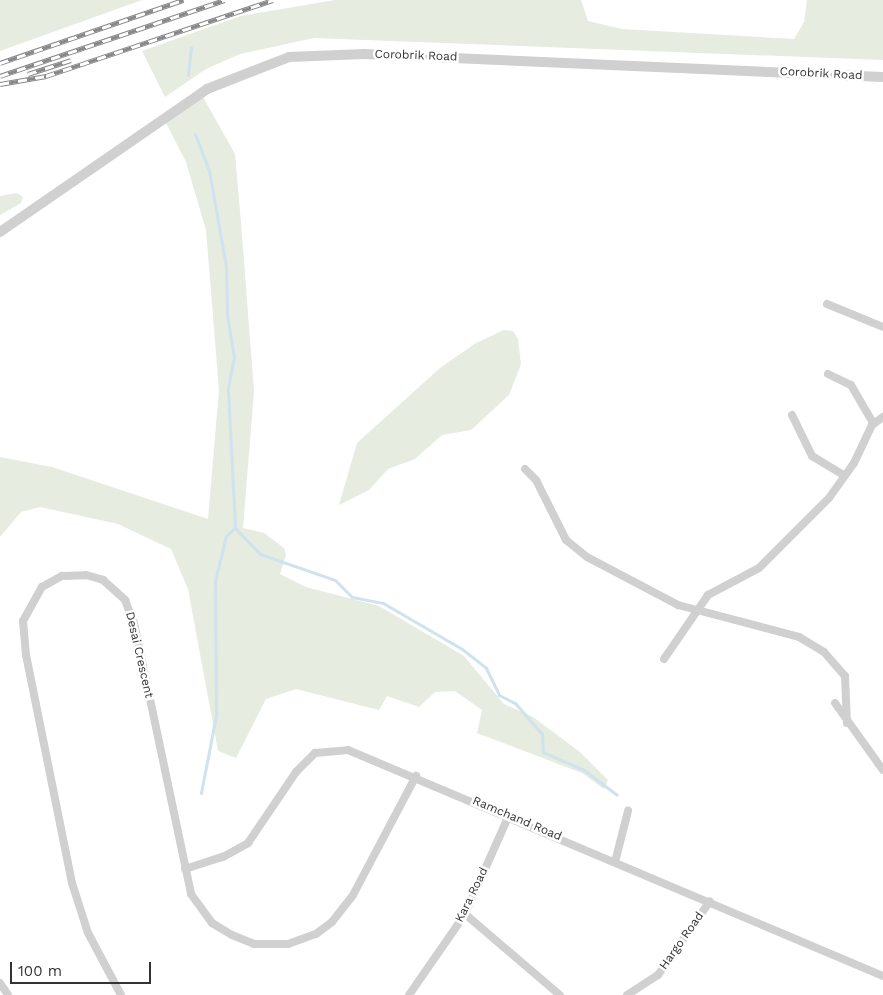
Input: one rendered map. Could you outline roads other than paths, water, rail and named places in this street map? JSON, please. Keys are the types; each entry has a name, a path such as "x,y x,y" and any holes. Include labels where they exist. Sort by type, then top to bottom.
{"street":[{"name":"Corobrik Road","path":"0,232 207,89 288,58 364,54 883,77"},
{"path":"827,304 883,327"},
{"path":"828,374 850,385 874,423"},
{"path":"792,415 812,456 844,475"},
{"path":"664,659 708,595 749,575 768,559 829,498 874,423 883,417"},
{"path":"525,469 536,480 572,546 698,612 799,637 824,652 845,676 847,723"},
{"name":"Desai Crescent","path":"121,995 88,933 72,883 26,655 26,610 36,592 50,582 74,575 103,580 120,594 130,612 185,869 195,903 221,929 265,946 303,940 332,922 353,895 416,776"},
{"path":"835,703 847,723 883,770"},
{"name":"Ramchand Road","path":"185,869 223,857 248,843 296,772 320,751 357,752 883,976"},
{"path":"615,862 628,811"},
{"name":"Kara Road","path":"410,995 465,914 508,815"},
{"name":"Hargo Road","path":"627,995 658,975 710,901"},
{"path":"465,914 560,995"},
{"path":"0,983 8,995"}],"waterway":[{"path":"188,75 191,47"},
{"path":"195,134 209,170 226,266 227,315 234,357 228,389 235,528 260,554 335,580 352,597 383,603 462,649 486,668 499,695 515,703 542,734 543,752 584,770 617,795"},
{"path":"201,793 216,715 215,581 226,536 235,528"}],"railway":[{"path":"0,63 183,0"},
{"path":"0,76 225,0"},
{"path":"0,84 46,76 273,0"},
{"path":"28,74 71,60"}]}
